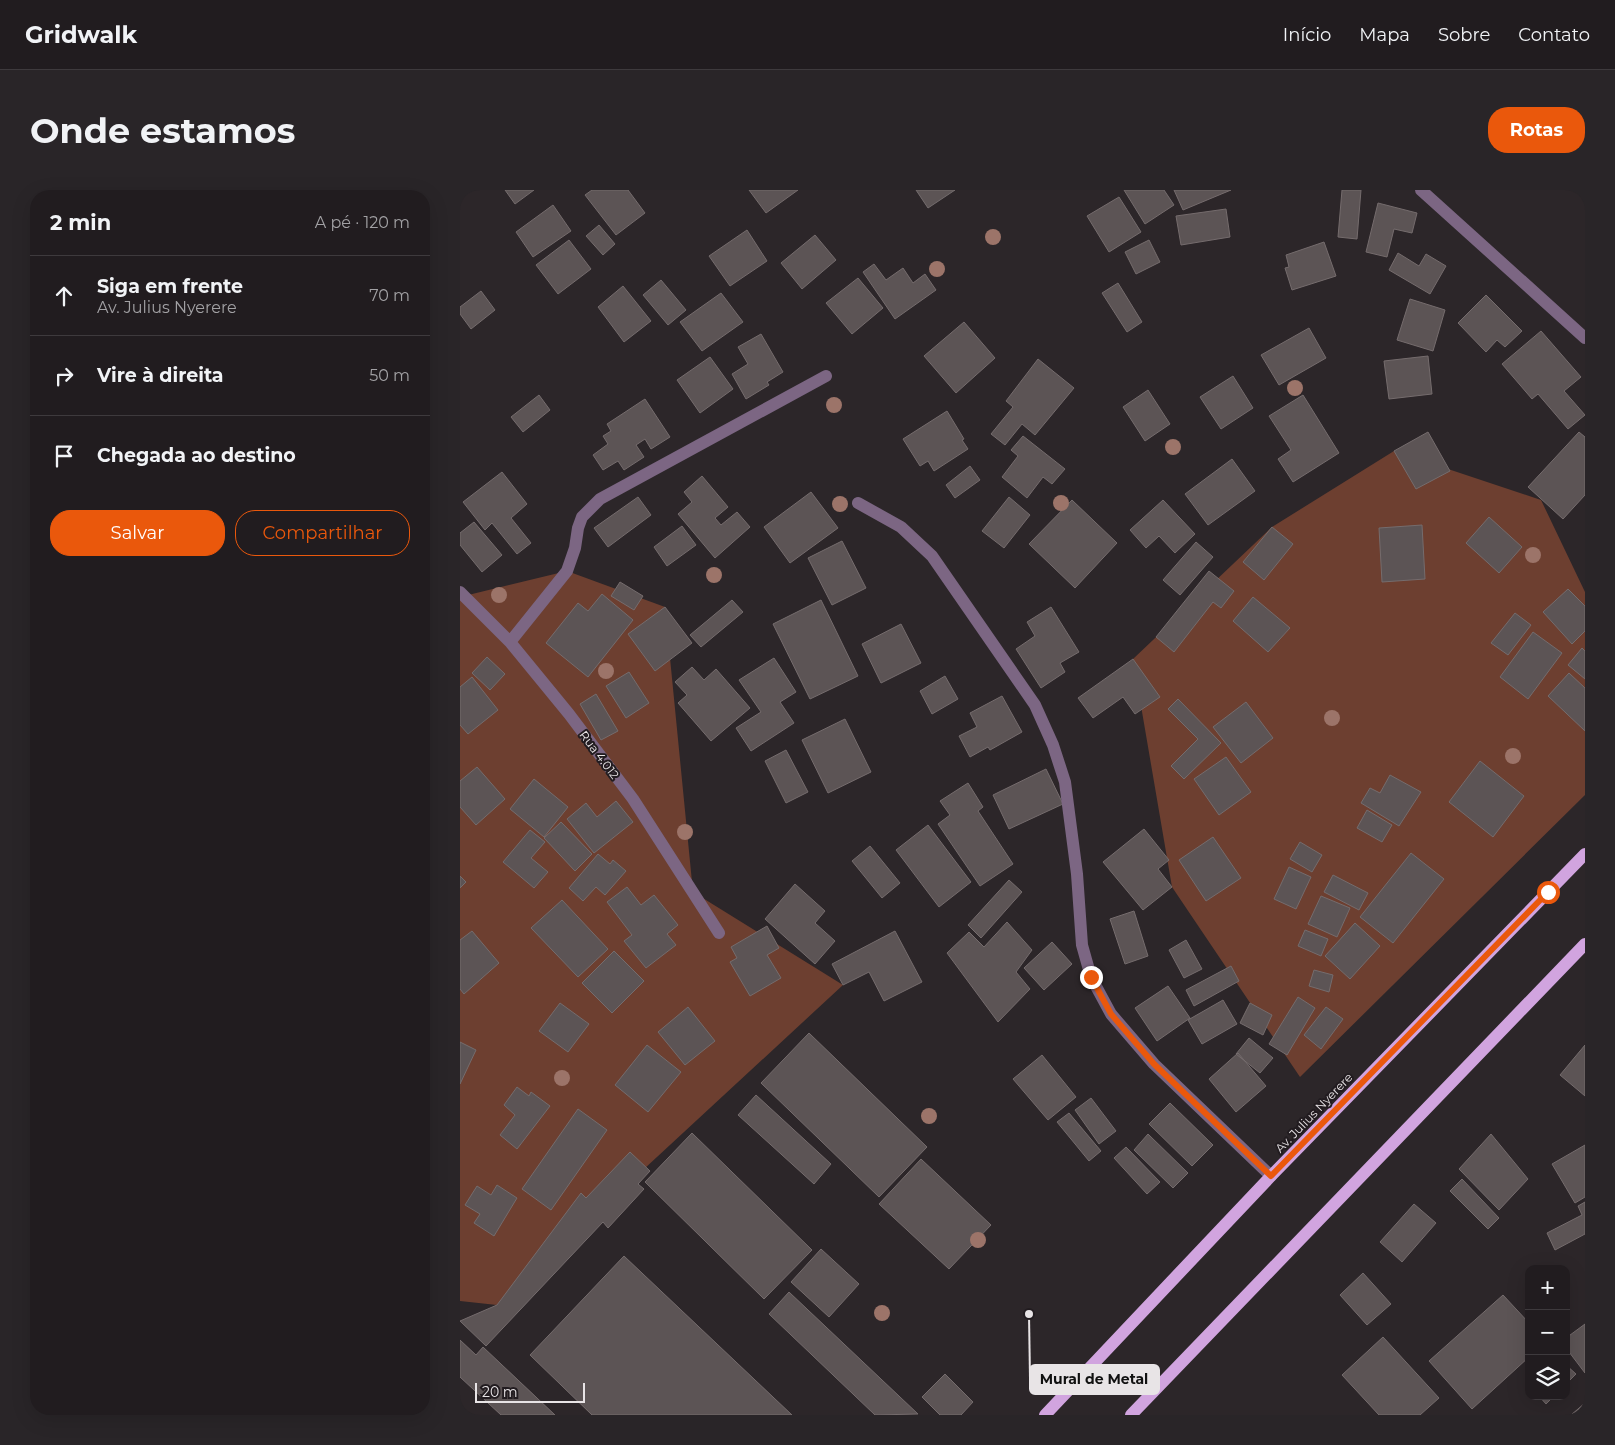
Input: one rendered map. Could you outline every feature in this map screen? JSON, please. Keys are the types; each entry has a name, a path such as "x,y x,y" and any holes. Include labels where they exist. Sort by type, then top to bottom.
{"main road":[{"name":"Av. Julius Nyerere","path":"1045,1415 1271,1176 1585,854"},
{"path":"1131,1415 1585,944"}],"street":[{"path":"1421,190 1585,338"},
{"path":"510,642 567,571 576,548 578,528 582,517 600,499 826,376"},
{"path":"858,504 901,526 932,556 1034,705 1053,745 1065,782 1077,874 1082,945 1091,977 1111,1014 1154,1064 1271,1176"},
{"name":"Rua 4.012","path":"460,592 510,642 569,714 633,800 719,933"}],"shaded area":[{"path":"1394,451 1541,500 1585,592 1585,795 1300,1077 1172,887 1133,659 1272,527"},
{"path":"567,571 665,607 693,892 843,985 497,1305 460,1301 460,597"}],"building":[{"path":"505,190 534,190 515,204"},
{"path":"592,190 628,190 645,213 616,235 585,195"},
{"path":"749,190 798,190 766,213"},
{"path":"916,190 955,190 928,208"},
{"path":"1124,190 1164,190 1174,205 1145,224"},
{"path":"1174,190 1231,190 1183,210"},
{"path":"1342,190 1361,190 1357,239 1338,237"},
{"path":"1119,197 1141,232 1109,252 1087,216"},
{"path":"1378,203 1417,213 1412,233 1394,229 1387,257 1366,252"},
{"path":"553,205 571,231 533,257 516,232"},
{"path":"1226,209 1230,237 1181,245 1176,216"},
{"path":"599,225 615,244 603,255 586,236"},
{"path":"747,230 767,261 730,286 709,256"},
{"path":"815,235 836,260 802,289 781,263"},
{"path":"569,240 591,269 558,294 536,265"},
{"path":"1149,240 1160,262 1136,274 1125,252"},
{"path":"1324,242 1336,276 1292,290 1285,268 1289,267 1286,255"},
{"path":"1398,253 1419,266 1426,254 1446,266 1430,294 1389,270"},
{"path":"874,264 886,280 903,268 913,283 925,274 936,290 895,319 863,272"},
{"path":"858,278 883,308 852,334 826,303"},
{"path":"661,280 686,310 668,325 643,295"},
{"path":"1118,283 1142,322 1127,332 1102,293"},
{"path":"623,286 651,321 624,342 598,307"},
{"path":"481,291 495,310 471,329 460,314 460,307"},
{"path":"721,293 743,322 702,351 680,322"},
{"path":"1486,295 1522,331 1505,347 1497,340 1486,352 1458,323"},
{"path":"1410,299 1445,310 1433,351 1397,340"},
{"path":"964,322 995,358 956,393 924,356"},
{"path":"1309,328 1326,358 1279,385 1261,355"},
{"path":"1541,331 1581,377 1564,391 1585,415 1568,429 1538,394 1532,399 1502,364"},
{"path":"761,334 783,372 767,382 769,385 746,399 732,374 748,364 738,347"},
{"path":"1428,356 1432,394 1389,399 1384,361"},
{"path":"710,357 733,389 700,413 677,380"},
{"path":"1038,359 1074,388 1035,435 1022,424 1005,445 991,434 1013,407 1006,401"},
{"path":"1233,376 1253,408 1221,429 1200,397"},
{"path":"1148,390 1170,424 1145,441 1123,407"},
{"path":"539,395 550,410 523,432 511,417"},
{"path":"1303,395 1339,453 1293,482 1278,459 1291,450 1269,416"},
{"path":"645,399 670,437 651,449 645,439 636,445 644,457 624,470 618,461 603,470 593,455 608,444 603,436 611,431 607,424"},
{"path":"947,411 968,449 934,471 928,461 920,466 903,439"},
{"path":"1428,432 1450,471 1416,489 1394,451"},
{"path":"1579,432 1585,437 1585,495 1563,519 1528,487"},
{"path":"1023,436 1065,469 1052,484 1043,477 1027,498 1002,477 1018,456 1011,450"},
{"path":"1232,459 1255,491 1208,525 1185,494"},
{"path":"970,466 980,480 955,498 946,485"},
{"path":"502,472 527,504 511,518 531,543 517,554 492,523 485,530 463,502"},
{"path":"702,476 728,507 715,518 721,525 737,512 750,527 715,558 678,514 692,502 684,492"},
{"path":"811,492 838,528 790,563 764,527"},
{"path":"638,497 651,515 608,547 594,528"},
{"path":"1009,497 1030,515 1004,548 982,531"},
{"path":"1072,500 1117,543 1075,588 1029,544"},
{"path":"1163,500 1195,534 1175,553 1159,536 1146,548 1130,530"},
{"path":"1489,517 1522,547 1499,573 1466,543"},
{"path":"474,522 502,555 482,572 460,545 460,533"},
{"path":"1422,525 1425,579 1382,582 1379,528"},
{"path":"682,526 696,545 667,566 654,547"},
{"path":"1272,527 1293,544 1264,580 1243,562"},
{"path":"842,541 866,588 832,605 808,558"},
{"path":"1196,542 1213,557 1180,595 1163,580"},
{"path":"1209,571 1234,591 1221,608 1213,602 1174,652 1156,637"},
{"path":"620,582 643,596 634,610 611,596"},
{"path":"1568,589 1585,606 1585,631 1572,644 1543,612"},
{"path":"602,594 633,620 588,677 546,643 578,603 588,611"},
{"path":"1253,597 1290,628 1268,652 1233,621"},
{"path":"732,600 743,612 701,647 690,635"},
{"path":"821,600 858,676 810,699 773,624"},
{"path":"665,607 692,643 655,671 628,634"},
{"path":"1051,607 1079,652 1060,663 1065,672 1041,688 1016,649 1035,636 1027,622"},
{"path":"1515,613 1531,625 1508,655 1491,643"},
{"path":"901,624 921,663 881,683 862,644"},
{"path":"1533,632 1562,653 1528,699 1500,677"},
{"path":"1582,648 1585,651 1585,679 1568,665"},
{"path":"487,657 505,674 490,690 472,673"},
{"path":"774,658 796,692 780,702 794,723 751,751 736,728 761,712 739,680"},
{"path":"1133,659 1160,697 1135,714 1123,697 1093,718 1078,698"},
{"path":"692,667 704,680 716,669 750,708 711,741 678,703 687,695 675,682"},
{"path":"629,672 649,703 626,718 606,686"},
{"path":"1569,673 1585,688 1585,731 1548,696"},
{"path":"945,676 958,699 932,714 920,691"},
{"path":"472,677 498,710 468,734 460,725 460,687"},
{"path":"596,694 618,731 601,740 580,704"},
{"path":"1002,696 1022,732 990,750 988,747 970,757 959,736 977,727 970,713"},
{"path":"1178,699 1221,743 1184,779 1171,766 1198,739 1168,709"},
{"path":"1246,702 1273,738 1241,763 1213,727"},
{"path":"845,719 871,772 828,793 802,740"},
{"path":"786,750 808,792 786,803 765,761"},
{"path":"1226,757 1251,792 1219,815 1194,779"},
{"path":"1480,761 1524,796 1493,837 1449,802"},
{"path":"477,767 505,799 476,825 460,807 460,781"},
{"path":"1046,769 1063,804 1009,829 993,795"},
{"path":"1390,775 1421,792 1399,826 1361,803 1370,788 1380,793"},
{"path":"534,779 568,807 544,837 510,809"},
{"path":"968,783 983,807 978,811 1013,864 980,886 938,824 950,815 940,801"},
{"path":"616,801 633,822 594,853 567,819 586,803 597,817"},
{"path":"1367,810 1392,825 1382,842 1357,828"},
{"path":"561,822 592,854 575,871 544,838"},
{"path":"928,825 971,882 939,907 896,850"},
{"path":"1144,829 1169,860 1158,869 1172,887 1143,910 1103,862"},
{"path":"530,830 545,842 531,858 548,872 534,888 503,862"},
{"path":"1213,837 1241,878 1206,901 1179,860"},
{"path":"1300,842 1322,855 1312,872 1290,859"},
{"path":"870,846 900,883 882,898 852,861"},
{"path":"1411,853 1444,879 1393,943 1360,917"},
{"path":"598,854 610,864 613,860 626,871 605,895 596,887 583,901 569,888"},
{"path":"1289,867 1311,877 1296,909 1274,899"},
{"path":"1333,875 1368,893 1359,910 1324,892"},
{"path":"460,876 466,882 460,888"},
{"path":"1009,880 1022,892 981,938 968,925"},
{"path":"795,884 825,911 815,923 835,941 815,964 765,919"},
{"path":"627,887 641,905 654,895 678,925 667,934 676,945 646,968 624,941 632,935 607,902"},
{"path":"1321,896 1350,908 1337,937 1308,924"},
{"path":"562,900 608,949 578,977 531,928"},
{"path":"1134,911 1148,956 1125,964 1110,919"},
{"path":"1007,922 1032,950 1016,972 1030,989 998,1022 947,953 969,932 984,947"},
{"path":"1355,923 1380,946 1350,979 1325,956"},
{"path":"767,926 779,948 767,955 781,978 750,996 730,962 737,958 731,947"},
{"path":"1305,930 1328,939 1321,956 1298,946"},
{"path":"472,931 499,963 464,994 460,989 460,940"},
{"path":"895,931 922,982 884,1001 869,972 843,985 832,964"},
{"path":"1186,940 1202,969 1184,978 1169,950"},
{"path":"1052,942 1072,964 1044,990 1024,968"},
{"path":"614,951 644,981 612,1013 582,983"},
{"path":"1231,966 1239,981 1194,1006 1186,990"},
{"path":"1314,970 1333,975 1329,992 1309,986"},
{"path":"1168,986 1190,1018 1157,1041 1135,1008"},
{"path":"1298,997 1315,1008 1287,1055 1269,1044"},
{"path":"1223,1000 1237,1024 1202,1044 1188,1020"},
{"path":"560,1003 589,1024 568,1052 539,1031"},
{"path":"1250,1003 1272,1015 1263,1035 1240,1023"},
{"path":"688,1007 715,1041 685,1065 658,1032"},
{"path":"1326,1007 1343,1019 1321,1049 1304,1035"},
{"path":"809,1033 927,1147 879,1197 761,1083"},
{"path":"1249,1038 1273,1058 1260,1073 1236,1054"},
{"path":"460,1042 476,1050 460,1084"},
{"path":"647,1045 681,1072 648,1112 615,1085"},
{"path":"1585,1045 1585,1096 1560,1075"},
{"path":"1238,1053 1266,1086 1236,1112 1209,1079"},
{"path":"1042,1055 1076,1097 1048,1120 1013,1079"},
{"path":"517,1087 529,1096 531,1092 550,1106 517,1149 500,1135 515,1115 504,1105"},
{"path":"756,1095 831,1164 814,1184 738,1115"},
{"path":"1091,1098 1116,1131 1099,1144 1075,1110"},
{"path":"1170,1103 1213,1145 1192,1166 1149,1124"},
{"path":"578,1109 607,1130 551,1210 522,1189"},
{"path":"1069,1113 1101,1151 1089,1161 1057,1122"},
{"path":"692,1133 812,1250 764,1299 645,1182"},
{"path":"1148,1134 1188,1173 1173,1188 1134,1150"},
{"path":"1491,1134 1528,1179 1499,1210 1459,1169"},
{"path":"1585,1145 1585,1197 1575,1203 1552,1164"},
{"path":"1126,1147 1160,1182 1147,1194 1114,1158"},
{"path":"630,1152 650,1171 638,1184 644,1189 608,1228 603,1222 486,1346 460,1321 497,1305 581,1193 586,1198"},
{"path":"921,1159 991,1225 949,1269 879,1204"},
{"path":"1462,1179 1499,1218 1488,1229 1450,1191"},
{"path":"497,1185 517,1198 494,1236 474,1223 480,1214 465,1205 477,1186 491,1195"},
{"path":"1585,1202 1585,1234 1555,1250 1547,1233 1582,1215 1578,1206"},
{"path":"1414,1204 1436,1223 1402,1262 1380,1242"},
{"path":"821,1249 859,1284 829,1317 791,1282"},
{"path":"624,1256 792,1415 592,1415 530,1355"},
{"path":"1363,1273 1391,1304 1367,1325 1340,1295"},
{"path":"789,1292 918,1414 875,1415 769,1314"},
{"path":"1503,1295 1525,1319 1525,1361 1472,1409 1429,1361"},
{"path":"1585,1324 1585,1373 1570,1353 1570,1335"},
{"path":"1383,1337 1439,1398 1420,1415 1379,1415 1342,1375"},
{"path":"460,1340 476,1355 483,1347 555,1415 501,1415 460,1377"},
{"path":"1570,1369 1576,1374 1570,1380"},
{"path":"945,1374 973,1402 961,1415 940,1415 922,1397"},
{"path":"1585,1403 1585,1415 1571,1415"}],"place":[{"name":"Mural de Metal","path":"1029,1314"}],"route":[{"path":"1091,977 1111,1014 1154,1064 1271,1176 1548,892"}]}
